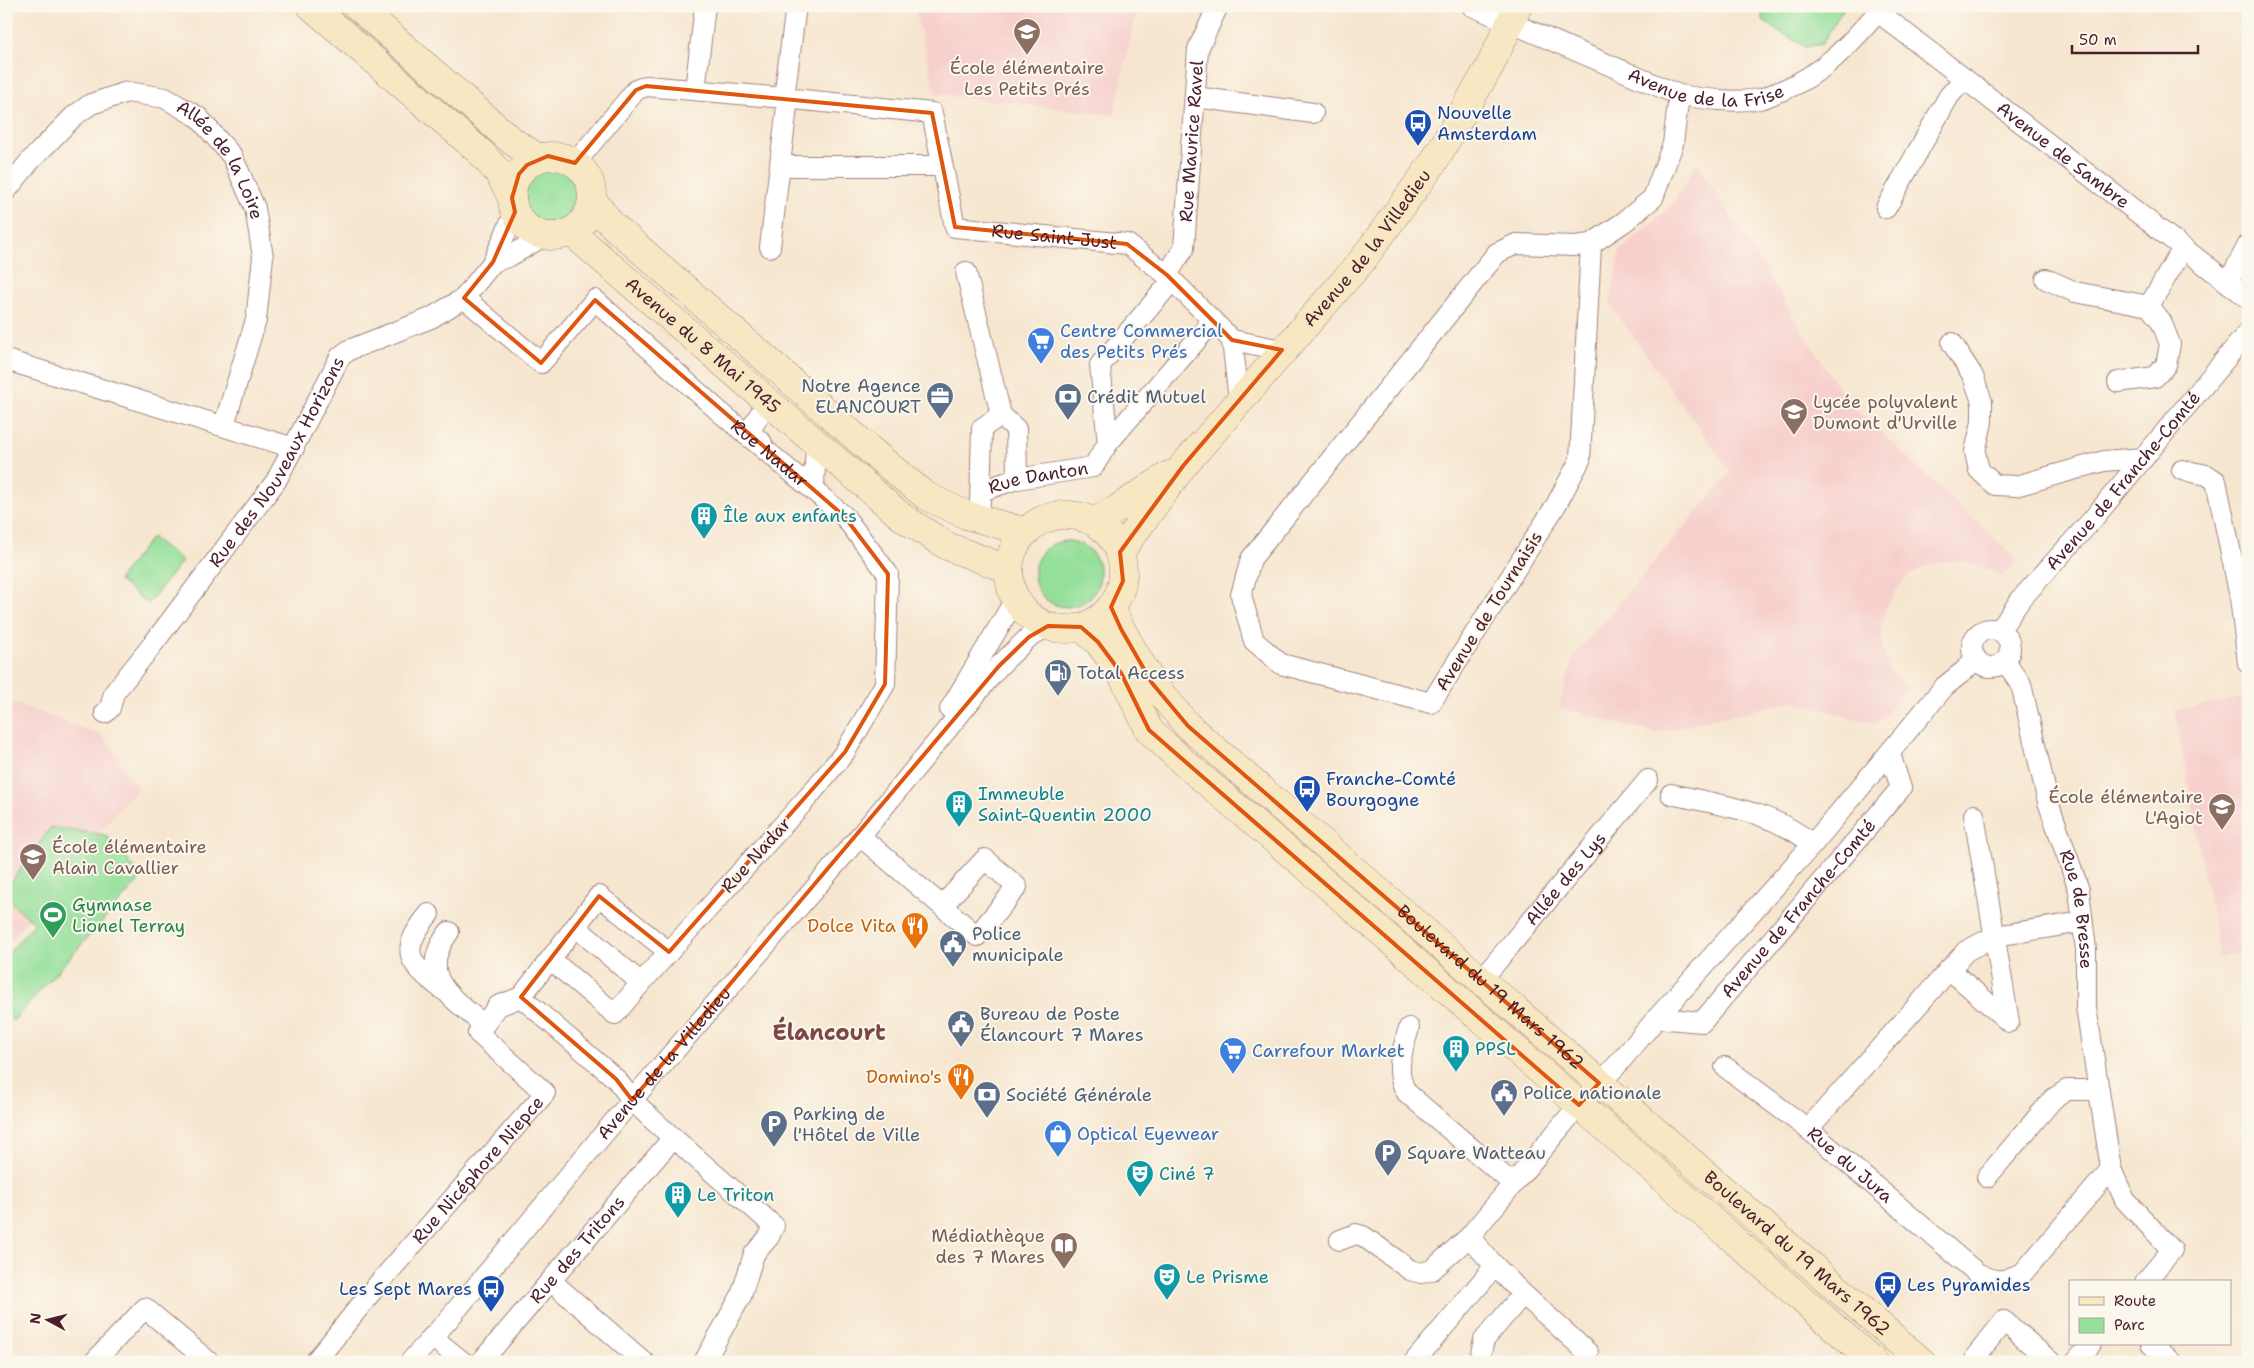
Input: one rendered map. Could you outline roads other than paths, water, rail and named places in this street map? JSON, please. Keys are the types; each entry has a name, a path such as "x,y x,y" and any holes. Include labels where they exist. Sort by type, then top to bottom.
{"street":[{"path":"311,6 480,151 499,173 527,227 544,236 558,236 571,232 582,223 589,212 592,198"},
{"path":"357,6 512,140 538,158"},
{"path":"695,90 705,6"},
{"path":"770,247 796,6"},
{"name":"Rue Maurice Ravel","path":"1169,278 1184,248 1198,49 1218,6"},
{"name":"Avenue de la Frise","path":"1472,6 1514,14 1578,53 1679,95 1714,100 1760,99 1798,84 1830,63 1849,45 1879,9"},
{"name":"Avenue de Sambre","path":"1879,9 1964,79 2248,298"},
{"name":"Avenue de la Villedieu","path":"1120,552 1183,466 1282,350 1361,262 1433,163 1490,66 1514,14"},
{"path":"1886,208 1949,96 1964,79"},
{"path":"514,205 513,186 519,174 527,165 538,158 557,156 575,163 636,90 646,86 786,98"},
{"name":"Allée de la Loire","path":"6,191 30,161 74,116 91,104 128,92 165,98 198,116 232,156 255,208 263,258 256,320 224,425"},
{"name":"Avenue de Tournaisis","path":"1591,244 1580,460 1556,505 1431,703 1281,664 1254,641 1241,594 1251,559 1497,253 1516,244 1575,246 1591,244 1624,222 1653,198 1673,144 1679,95"},
{"path":"1195,97 1313,113"},
{"name":"Rue Saint-Just","path":"786,98 932,113 955,227 1128,244 1169,278 1232,340"},
{"name":"Avenue du 8 Mai 1945","path":"575,163 588,179 592,198 610,224 883,461 926,496 978,518 1026,532"},
{"path":"780,166 942,166"},
{"name":"Rue des Nouveaux Horizons","path":"105,714 110,708 114,693 276,480 340,358 349,350 431,318 464,298 493,262 514,205"},
{"name":"Avenue du 8 Mai 1945","path":"571,232 902,517 947,546 1009,570"},
{"name":"Rue des Nouveaux Horizons","path":"493,262 510,256 544,236"},
{"path":"2228,283 2248,245"},
{"path":"2149,306 2183,248"},
{"path":"966,272 1001,415 1016,429 1016,479"},
{"path":"1108,443 1100,365 1169,278"},
{"path":"2046,279 2075,292 2149,306 2161,321 2170,344 2166,365 2155,377 2118,382"},
{"name":"Rue Nadar","path":"464,298 541,363 595,300 721,413 844,516 888,574 886,684 845,752 615,1014 552,960"},
{"name":"Rue Danton","path":"978,518 981,491 1016,479 1093,467 1108,443 1213,321"},
{"name":"Avenue de Franche-Comté","path":"1999,631 2021,599 2144,458 2248,332"},
{"path":"1239,400 1232,340 1282,350"},
{"path":"1952,343 1973,376 1982,402 1982,422 1975,452 1979,470 1995,485 2016,486 2104,461 2144,458"},
{"path":"6,360 224,425 294,448"},
{"path":"768,401 749,432 814,487 816,443"},
{"path":"981,491 982,428 1001,415"},
{"name":"Avenue de la Villedieu","path":"1094,522 1118,509 1183,466"},
{"path":"2182,470 2207,474 2216,481 2244,598 2248,663"},
{"path":"1066,515 1080,516 1094,522 1105,530 1114,540 1120,552 1123,566 1123,581 1119,595 1103,616 1081,627 1064,629 1048,626 1035,620 1024,610 1016,598 1009,570 1017,543 1026,532 1037,523 1051,517 1066,515"},
{"name":"Avenue de la Villedieu","path":"917,764 1016,598"},
{"name":"Boulevard du 19 Mars 1962","path":"1111,607 1120,629 1152,683 1188,726 1483,978 1600,1083 1922,1362"},
{"name":"Avenue de la Villedieu","path":"410,1362 632,1100 860,836 999,666 1029,637 1048,626"},
{"name":"Boulevard du 19 Mars 1962","path":"1081,627 1098,642 1121,673 1149,730 1874,1362"},
{"path":"1986,630 1999,631 2007,637 2010,643 2009,655 2006,661 1989,667 1980,663 1972,647 1977,635 1986,630"},
{"name":"Avenue de Franche-Comté","path":"1340,1240 1356,1234 1363,1236 1410,1270 1421,1273 1432,1270 1469,1237 1579,1105 1618,1064 1813,844 1945,686 1964,671 1976,658"},
{"name":"Rue de Bresse","path":"2006,661 2021,684 2048,802 2079,890 2086,950 2086,1007 2111,1169 2126,1200 2172,1250 2147,1280"},
{"name":"Avenue de Franche-Comté","path":"1657,1018 1702,1022 1901,788 1890,754"},
{"name":"Allée des Lys","path":"1483,978 1648,780"},
{"path":"1671,794 1763,815 1795,830 1813,844"},
{"path":"1949,969 2009,1022 1974,815"},
{"path":"860,836 942,906"},
{"path":"429,914 416,930 411,943 410,957 418,970 484,1025 498,1006 521,997 552,960 599,896 669,952"},
{"name":"Rue du Jura","path":"2082,922 1995,936 1966,951 1808,1129 1977,1273 1993,1281 2009,1280 2022,1274 2111,1169"},
{"path":"576,927 641,983"},
{"path":"443,990 437,980 436,962 440,943 449,932"},
{"path":"521,997 616,1079 632,1100 774,1226 769,1237 754,1254 741,1296 704,1362"},
{"name":"Rue Nicéphore Niepce","path":"315,1362 373,1290 546,1093 478,1033 484,1025"},
{"path":"1409,1028 1401,1058 1400,1083 1407,1093 1513,1184"},
{"path":"1724,1066 1808,1129"},
{"path":"1987,1177 2053,1099 2067,1090 2099,1090"},
{"name":"Rue des Tritons","path":"481,1362 673,1138"},
{"path":"1469,1237 1522,1294 1588,1353"},
{"path":"1414,1362 1495,1266"},
{"path":"551,1281 644,1362"},
{"path":"1479,1362 1484,1340 1522,1294"},
{"path":"94,1362 145,1308 209,1362"},
{"path":"1982,1362 1976,1356 2004,1321 2051,1362"},
{"path":"432,1337 462,1362"},
{"path":"2076,1362 2089,1346"},
{"path":"2153,1346 2171,1362"}],"place":[{"name":"École élémentaire Les Petits Prés","path":"1027,56"},
{"name":"Nouvelle Amsterdam","path":"1418,147"},
{"name":"Centre Commercial des Petits Prés","path":"1041,365"},
{"name":"Notre Agence ELANCOURT","path":"940,420"},
{"name":"Crédit Mutuel","path":"1068,421"},
{"name":"Lycée polyvalent Dumont d'Urville","path":"1794,436"},
{"name":"Île aux enfants","path":"704,540"},
{"name":"Total Access","path":"1058,697"},
{"name":"Franche-Comté Bourgogne","path":"1307,813"},
{"name":"Immeuble Saint-Quentin 2000","path":"959,828"},
{"name":"École élémentaire L'Agiot","path":"2222,831"},
{"name":"École élémentaire Alain Cavallier","path":"33,881"},
{"name":"Gymnase Lionel Terray","path":"53,939"},
{"name":"Dolce Vita","path":"915,950"},
{"name":"Police municipale","path":"953,968"},
{"name":"Bureau de Poste Élancourt 7 Mares","path":"961,1048"},
{"name":"PPSL","path":"1456,1073"},
{"name":"Carrefour Market","path":"1233,1075"},
{"name":"Domino's","path":"961,1101"},
{"name":"Police nationale","path":"1504,1117"},
{"name":"Société Générale","path":"987,1119"},
{"name":"Parking de l'Hôtel de Ville","path":"774,1148"},
{"name":"Optical Eyewear","path":"1058,1158"},
{"name":"Square Watteau","path":"1388,1177"},
{"name":"Ciné 7","path":"1140,1198"},
{"name":"Le Triton","path":"678,1219"},
{"name":"Médiathèque des 7 Mares","path":"1064,1270"},
{"name":"Le Prisme","path":"1167,1301"},
{"name":"Les Pyramides","path":"1888,1309"},
{"name":"Les Sept Mares","path":"491,1313"}],"district":[{"name":"Élancourt","path":"829,1032"}]}
